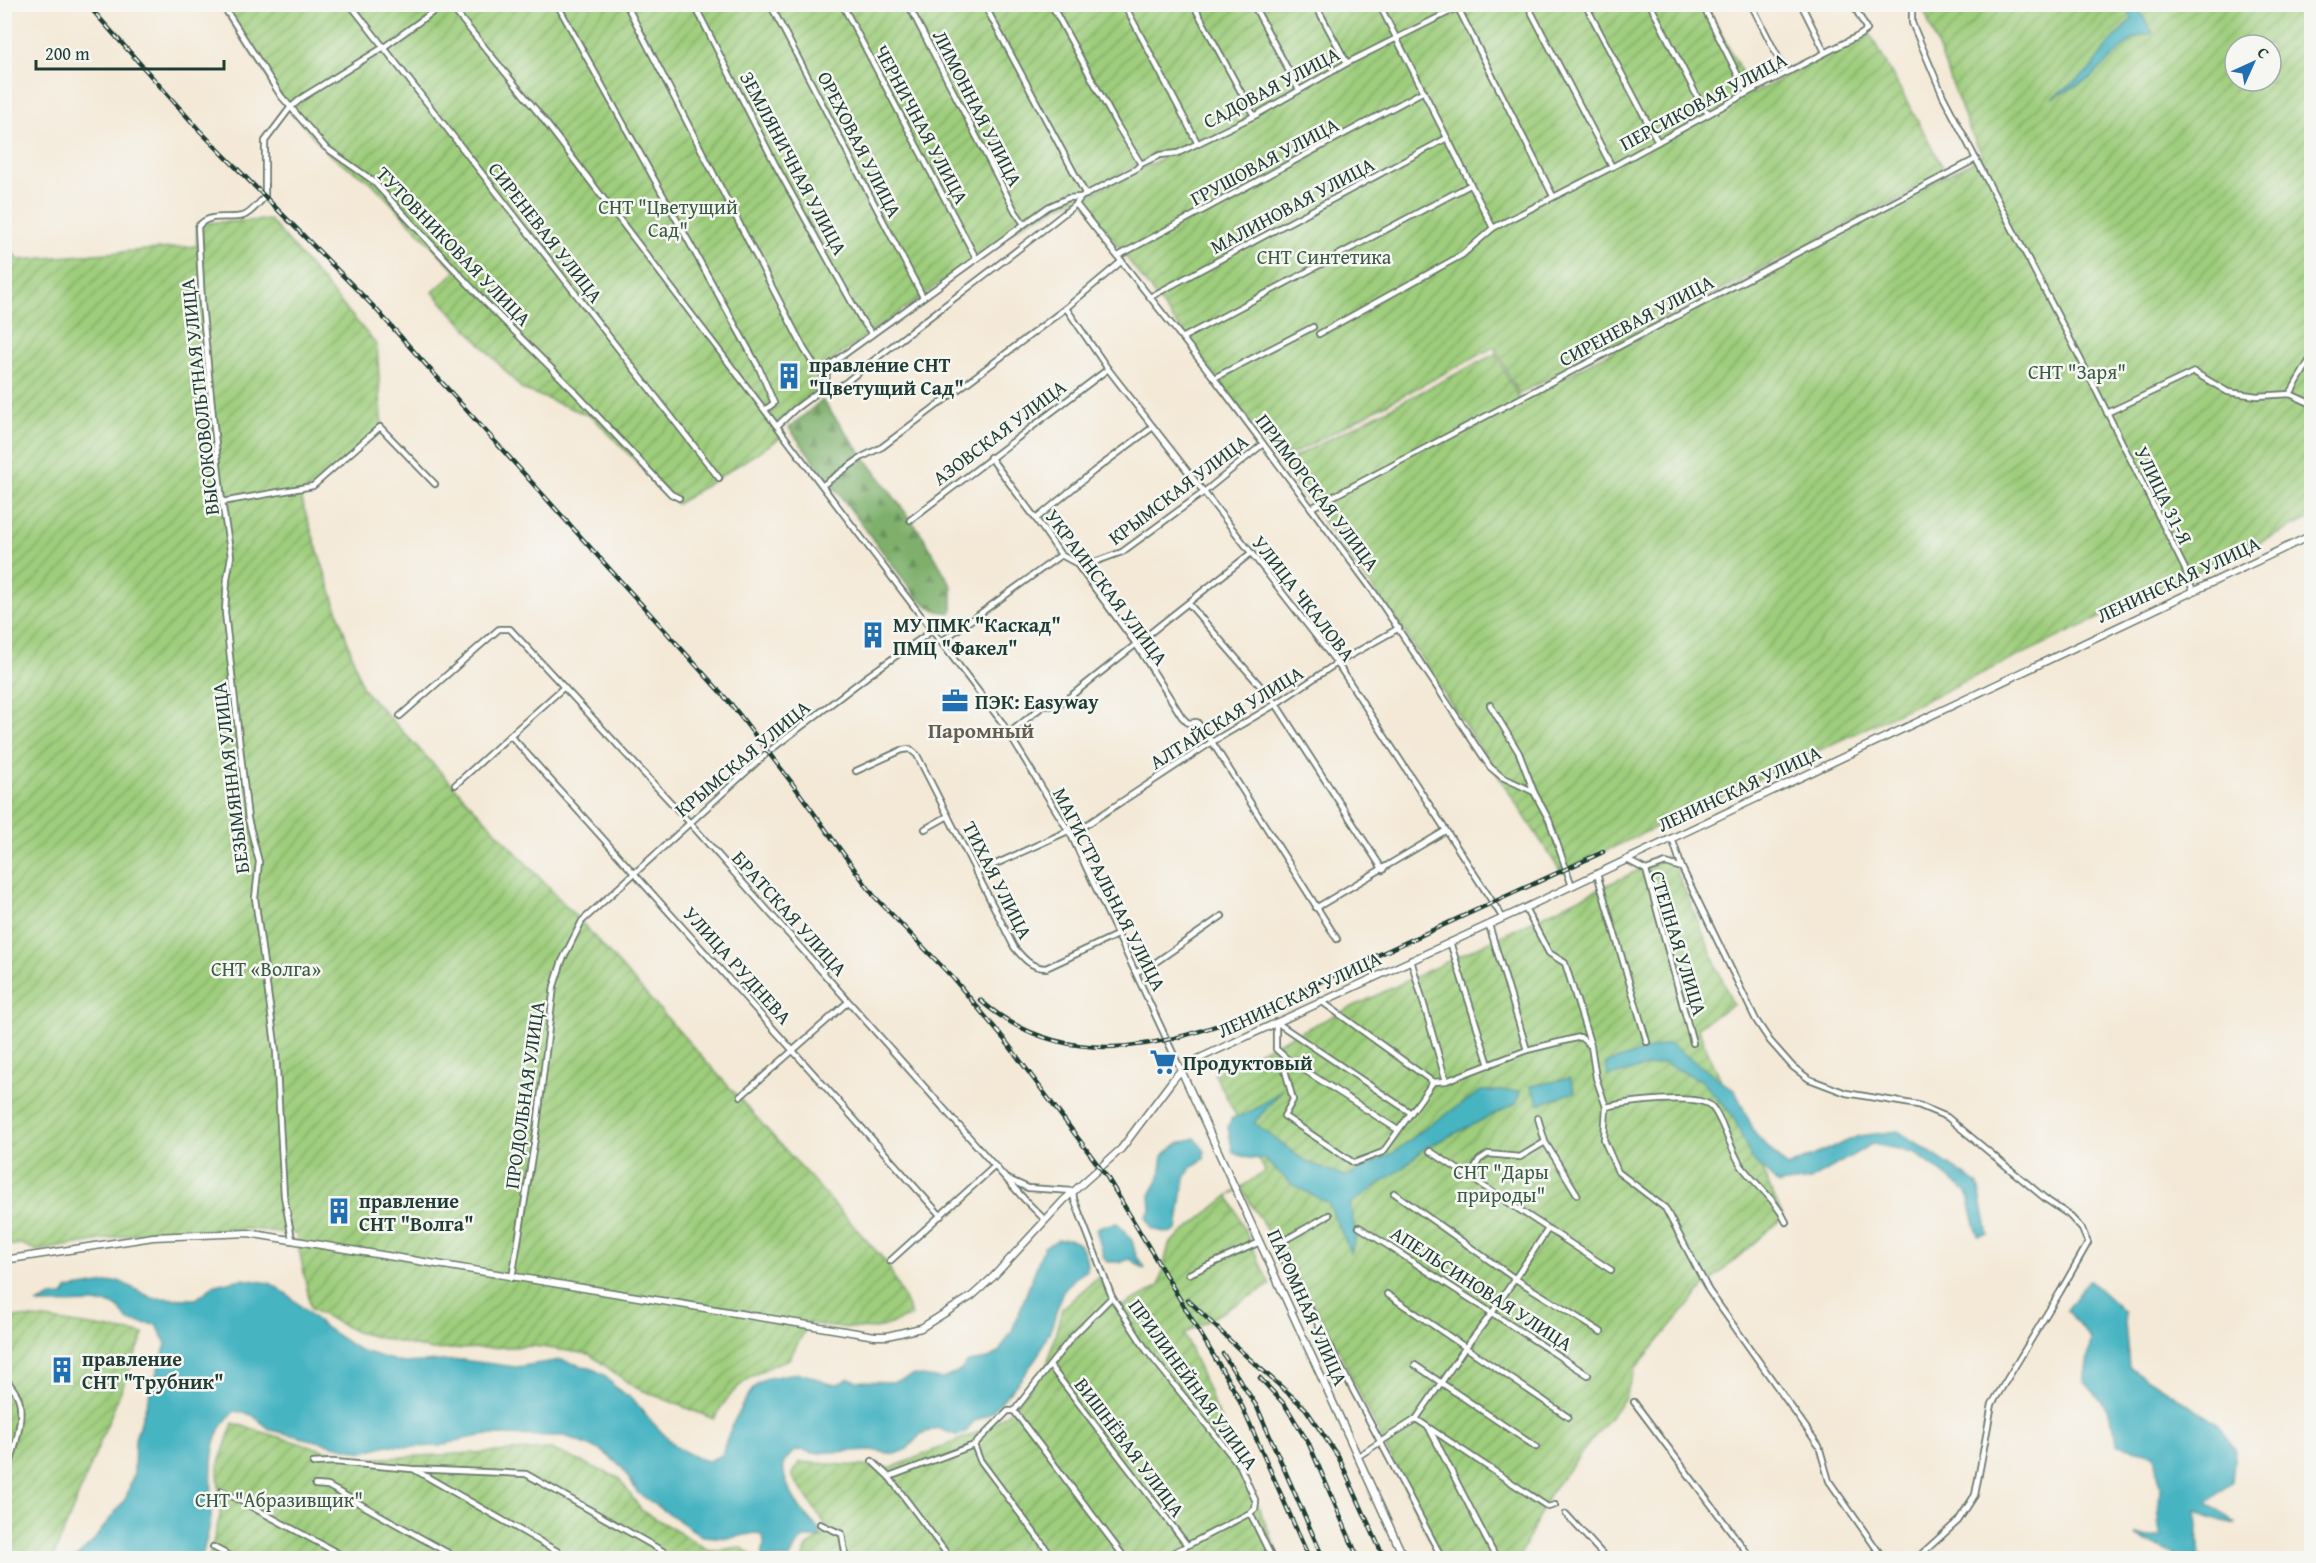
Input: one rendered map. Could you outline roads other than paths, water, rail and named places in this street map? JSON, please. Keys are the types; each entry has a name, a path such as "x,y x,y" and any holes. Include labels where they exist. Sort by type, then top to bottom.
{"street":[{"name":"ТУТОВНИКОВАЯ УЛИЦА","path":"222,4 290,108 325,147 372,180 484,301 573,390 670,494 679,498"},
{"name":"СИРЕНЕВАЯ УЛИЦА","path":"350,4 719,478"},
{"path":"290,108 303,97 384,47 444,4"},
{"name":"МАГИСТРАЛЬНАЯ УЛИЦА","path":"449,4 540,115 823,484 1009,733 1070,833 1181,1070"},
{"path":"557,4 759,368 774,403 765,410"},
{"path":"626,4 804,349 826,378 826,386"},
{"name":"ЗЕМЛЯНИЧНАЯ УЛИЦА","path":"694,4 776,164 861,319 872,334"},
{"name":"ОРЕХОВАЯ УЛИЦА","path":"770,4 923,297"},
{"name":"ЧЕРНИЧНАЯ УЛИЦА","path":"842,4 976,258"},
{"name":"ЛИМОННАЯ УЛИЦА","path":"908,4 1015,211 1024,224"},
{"path":"826,386 833,390 845,383 1028,244 1086,195 984,4"},
{"path":"1051,4 1141,164"},
{"path":"1124,4 1198,144"},
{"path":"1192,4 1254,116"},
{"path":"1253,4 1299,90"},
{"path":"1316,4 1347,63"},
{"path":"1379,4 1493,228"},
{"name":"САДОВАЯ УЛИЦА","path":"826,378 827,367 976,258 1061,201 1086,195 1160,155 1178,153 1198,144 1254,116 1347,63 1465,4"},
{"path":"1527,4 1611,167"},
{"path":"1585,4 1658,142"},
{"path":"1650,4 1703,108 1709,113"},
{"path":"1702,4 1747,93"},
{"path":"1751,4 1786,73"},
{"path":"1801,4 1825,52"},
{"name":"ПЕРСИКОВАЯ УЛИЦА","path":"1319,334 1462,255 1493,228 1867,30 1853,4"},
{"name":"УЛИЦА 31-Я","path":"1912,4 1912,23 1943,96 2107,413 2185,569 2193,591"},
{"path":"1457,7 1553,196"},
{"name":"ГРУШОВАЯ УЛИЦА","path":"1118,256 1424,91"},
{"name":"ВЫСОКОВОЛЬТНАЯ УЛИЦА","path":"231,563 222,502 202,304 198,227 204,220 247,214 265,197 263,157 265,141 290,108"},
{"name":"МАЛИНОВАЯ УЛИЦА","path":"1150,297 1447,138"},
{"name":"СИРЕНЕВАЯ УЛИЦА","path":"1311,508 1976,159"},
{"path":"1182,338 1470,185"},
{"name":"ПРИМОРСКАЯ УЛИЦА","path":"1076,204 1214,378 1311,508 1399,628 1490,766 1502,777 1534,792"},
{"path":"823,484 862,457 882,447 1066,308 1122,261"},
{"name":"УЛИЦА ЧКАЛОВА","path":"1066,308 1108,369 1337,663 1503,918"},
{"path":"1214,378 1313,327"},
{"path":"2290,394 2312,356"},
{"name":"АЗОВСКАЯ УЛИЦА","path":"910,520 1108,369"},
{"path":"2107,413 2194,372 2228,392 2257,396 2290,394 2312,404"},
{"path":"778,426 795,409 826,386"},
{"path":"222,502 313,486 380,427 435,484"},
{"path":"1036,519 1094,471 1153,427"},
{"name":"КРЫМСКАЯ УЛИЦА","path":"1076,563 1089,564 1122,552 1204,492 1263,444"},
{"name":"УКРАИНСКАЯ УЛИЦА","path":"990,457 1060,555 1076,563 1136,644 1182,717 1188,723 1197,722 1212,742 1337,939"},
{"name":"ЛЕНИНСКАЯ УЛИЦА","path":"1181,1070 1200,1058 1276,1022 1526,908 2312,535"},
{"path":"1009,733 1043,706 1058,706 1251,553"},
{"path":"942,641 1060,555"},
{"name":"БЕЗЫМЯННАЯ УЛИЦА","path":"231,563 227,579 225,612 248,819 259,862 255,898 276,1051 284,1196 292,1239"},
{"path":"1189,604 1276,704 1383,870"},
{"name":"АЛТАЙСКАЯ УЛИЦА","path":"976,873 1070,833 1276,704 1337,663 1399,628"},
{"name":"БРАТСКАЯ УЛИЦА","path":"400,716 499,629 510,629 689,822 1045,1220"},
{"name":"КРЫМСКАЯ УЛИЦА","path":"582,921 768,752 811,717 933,630"},
{"path":"455,785 564,687"},
{"path":"1490,705 1519,753 1534,792 1549,820 1572,886"},
{"name":"УЛИЦА РУДНЕВА","path":"511,736 941,1215"},
{"name":"ТИХАЯ УЛИЦА","path":"856,771 902,750 910,749 917,754 1014,947 1023,958 1037,968 1046,968 1119,934"},
{"name":"ТИХАЯ УЛИЦА","path":"925,829 948,816"},
{"path":"1316,908 1445,831"},
{"path":"1672,838 1682,868 1756,1020 1770,1041 1793,1067 1809,1079 1846,1093 1918,1105 1947,1117 2047,1200 2069,1215 2082,1229 2088,1243 1992,1404 1975,1495 1958,1521 1917,1558"},
{"name":"СТЕПНАЯ УЛИЦА","path":"1627,860 1646,870 1693,1043"},
{"path":"1646,870 1666,863 1682,868"},
{"path":"1597,874 1647,1042"},
{"path":"1526,908 1548,953 1565,963 1591,1046 1596,1078 1606,1107 1604,1140 1618,1172 1665,1208 1709,1291 1819,1446 1829,1481 1883,1558"},
{"path":"1137,972 1156,962 1222,916"},
{"name":"ПРОДОЛЬНАЯ УЛИЦА","path":"512,1278 537,1126 554,986 562,962 582,921"},
{"path":"1489,925 1527,1050"},
{"path":"1450,942 1489,1065"},
{"path":"1411,960 1446,1081"},
{"path":"1321,1001 1433,1082 1446,1081 1527,1050 1580,1036 1591,1046"},
{"path":"741,1096 848,1002"},
{"path":"1276,1022 1276,1049 1287,1059 1398,1130"},
{"path":"1276,1022 1411,1113"},
{"path":"1287,1059 1285,1070 1293,1100 1284,1116 1354,1163 1383,1152 1433,1082"},
{"path":"4,1260 153,1237 248,1233 512,1278 875,1336 887,1336 921,1328 972,1296 993,1277 1073,1191 1121,1149 1181,1070"},
{"name":"ПАРОМНАЯ УЛИЦА","path":"1181,1070 1404,1558"},
{"path":"1606,1107 1656,1099 1698,1100 1712,1107 1741,1167 1779,1207 1786,1222"},
{"path":"1538,1118 1545,1142 1577,1194"},
{"path":"1470,1178 1479,1160 1488,1154 1520,1157 1545,1142"},
{"path":"1430,1151 1611,1270"},
{"path":"890,1262 995,1166"},
{"path":"1006,1178 1028,1188 1073,1191"},
{"name":"ПРИЛИНЕЙНАЯ УЛИЦА","path":"1073,1191 1074,1199 1112,1297 1147,1351 1240,1466 1257,1502 1255,1509 1250,1513 1272,1558"},
{"path":"1394,1193 1514,1278 1601,1332"},
{"path":"1329,1215 1276,1245 1442,1558"},
{"name":"АПЕЛЬСИНОВАЯ УЛИЦА","path":"1359,1227 1588,1375"},
{"path":"1357,1457 1416,1419 1492,1313 1548,1229"},
{"path":"1189,1274 1260,1242"},
{"path":"1387,1294 1568,1417"},
{"path":"1014,1411 1072,1337 1112,1297"},
{"path":"1415,1365 1536,1447"},
{"name":"ВИШНЁВАЯ УЛИЦА","path":"1050,1366 1187,1545"},
{"path":"4,1377 18,1397 21,1406 18,1430 4,1487"},
{"path":"1634,1402 1751,1558"},
{"path":"889,1477 974,1445 1008,1411 1014,1411"},
{"path":"1014,1411 1125,1558"},
{"path":"1416,1419 1548,1507 1555,1506"},
{"path":"1430,1428 1496,1558"},
{"path":"974,1445 980,1460 1053,1558"},
{"path":"872,1461 889,1477 950,1558"},
{"path":"313,1463 334,1462 412,1469 525,1474 675,1558"},
{"path":"412,1469 569,1558"},
{"path":"315,1485 328,1486 457,1558"},
{"path":"222,1491 347,1558"},
{"path":"1163,1558 1250,1513"},
{"path":"1566,1514 1606,1558"},
{"path":"820,1524 842,1534 846,1558"},
{"path":"213,1547 234,1558"}],"water":[{"path":"2123,5 2136,5 2153,33 2134,38 2088,80 2052,98 2089,71 2108,45 2133,18"},
{"path":"1669,1043 1735,1091 1756,1135 1787,1167 1859,1136 1898,1131 1978,1184 1988,1235 1978,1236 1967,1192 1914,1152 1872,1144 1810,1180 1778,1184 1751,1158 1733,1116 1701,1080 1664,1063 1608,1076 1606,1063"},
{"path":"1570,1078 1575,1092 1539,1104 1531,1086"},
{"path":"1282,1090 1254,1123 1305,1161 1346,1177 1393,1153 1428,1126 1481,1091 1520,1091 1517,1103 1425,1148 1402,1169 1350,1204 1356,1235 1351,1253 1328,1203 1293,1185 1264,1159 1249,1158 1233,1153 1228,1127 1232,1118 1252,1111"},
{"path":"1195,1138 1204,1150 1204,1159 1191,1167 1184,1181 1177,1230 1168,1233 1152,1229 1146,1216 1151,1210 1150,1195 1160,1177 1163,1155 1179,1143"},
{"path":"1117,1223 1132,1240 1136,1256 1145,1267 1144,1269 1130,1259 1121,1262 1107,1262 1104,1258 1096,1229"},
{"path":"1070,1239 1079,1244 1084,1251 1087,1270 1074,1279 1062,1293 1052,1326 1037,1357 991,1413 973,1422 967,1431 958,1436 937,1428 921,1434 907,1449 895,1454 870,1450 814,1453 801,1450 793,1452 784,1462 786,1480 794,1499 820,1530 821,1535 817,1538 804,1538 796,1546 790,1558 762,1558 763,1536 755,1533 730,1538 702,1536 638,1493 621,1466 602,1451 565,1436 488,1435 440,1446 388,1445 362,1452 271,1430 252,1415 235,1411 218,1433 214,1446 211,1474 211,1517 202,1558 75,1558 91,1544 126,1498 134,1473 135,1439 166,1344 157,1325 128,1321 118,1307 107,1303 37,1304 51,1297 63,1296 68,1289 119,1281 152,1298 196,1299 215,1285 242,1279 270,1283 287,1294 322,1325 359,1350 402,1363 462,1360 516,1367 561,1360 593,1369 604,1375 617,1389 633,1399 676,1447 708,1461 722,1455 744,1402 765,1379 798,1373 832,1384 849,1378 857,1381 893,1382 915,1375 943,1379 960,1371 968,1362 987,1359 999,1352 1012,1331 1044,1247 1058,1240"},
{"path":"2089,1280 2124,1312 2129,1367 2215,1422 2235,1449 2232,1482 2208,1503 2237,1524 2212,1519 2196,1509 2200,1558 2175,1558 2174,1555 2135,1535 2161,1537 2158,1523 2160,1488 2155,1454 2117,1445 2111,1417 2084,1381 2091,1339 2067,1310"}],"railway":[{"path":"87,4 199,130 374,307 731,704 874,896 953,978 1004,1039 1107,1177 1237,1395 1309,1558"},
{"path":"980,1000 1012,1023 1045,1038 1079,1045 1114,1047 1184,1036 1254,1012 1603,852"},
{"path":"1188,1300 1305,1408 1339,1458 1384,1558"},
{"path":"1223,1354 1257,1407 1323,1558"},
{"path":"1260,1378 1285,1405 1309,1444 1358,1558"}],"place":[{"name":"правление СНТ \"Цветущий Сад\"","path":"789,376"},
{"name":"МУ ПМК \"Каскад\" ПМЦ \"Факел\"","path":"873,635"},
{"name":"ПЭК: Easyway","path":"955,701"},
{"name":"Продуктовый","path":"1163,1062"},
{"name":"правление СНТ \"Волга\"","path":"339,1211"},
{"name":"правление СНТ \"Трубник\"","path":"62,1370"}],"district":[{"name":"Паромный","path":"981,730"}],"park label":[{"name":"СНТ \"Цветущий Сад\"","path":"668,218"},
{"name":"СНТ Синтетика","path":"1324,256"},
{"name":"СНТ \"Заря\"","path":"2077,371"},
{"name":"СНТ «Волга»","path":"266,968"},
{"name":"СНТ \"Дары природы\"","path":"1501,1182"},
{"name":"СНТ \"Абразивщик\"","path":"279,1499"}]}
